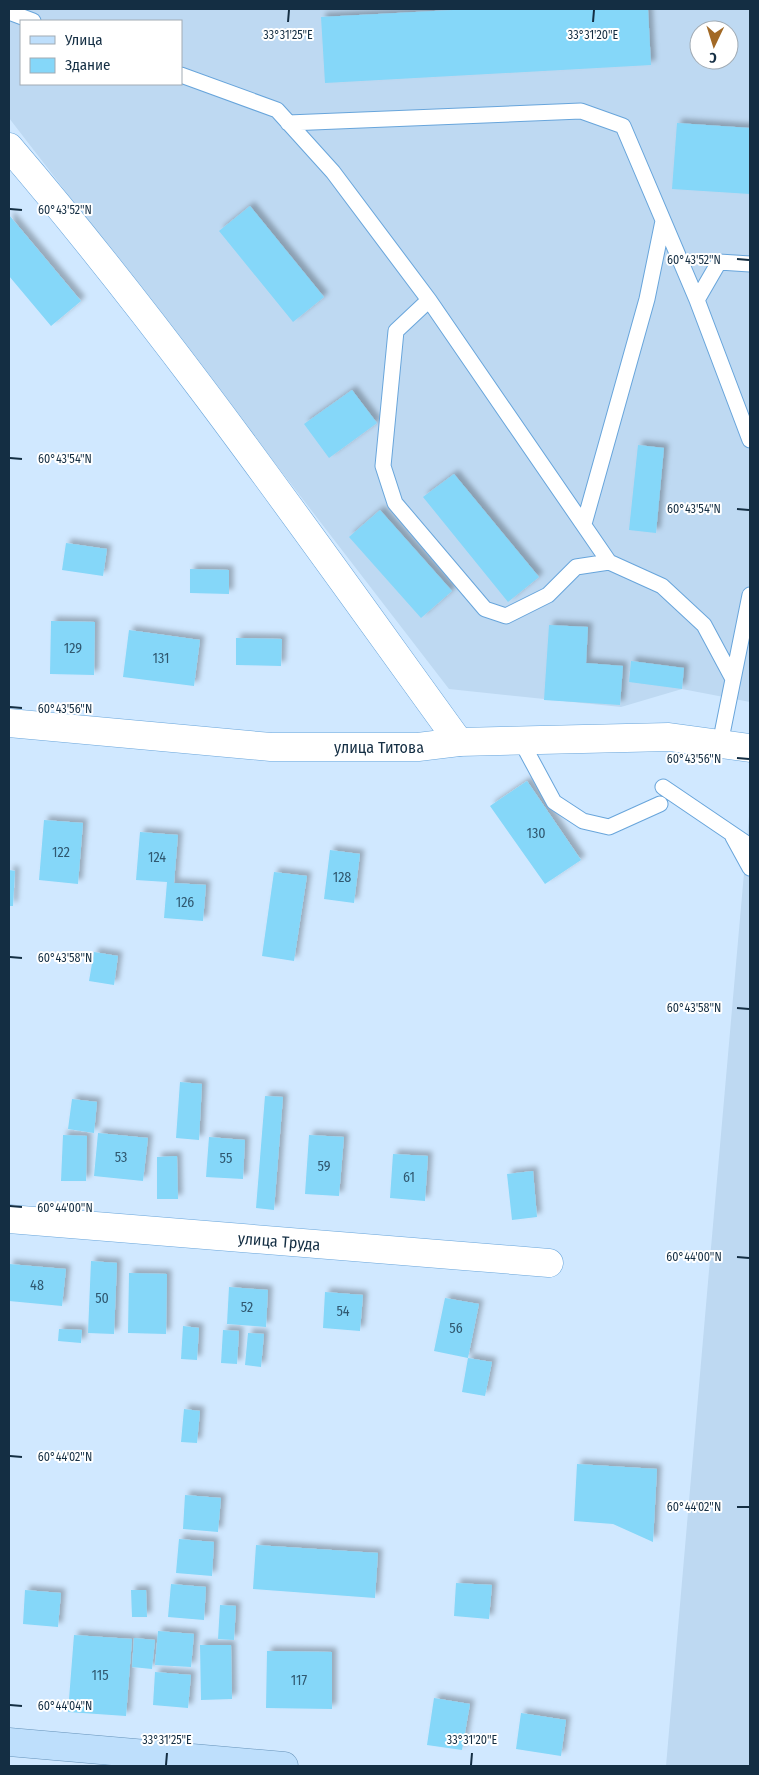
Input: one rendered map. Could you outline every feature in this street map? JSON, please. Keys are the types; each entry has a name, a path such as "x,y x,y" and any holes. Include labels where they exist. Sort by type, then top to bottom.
{"main road":[{"path":"9,1742 227,1763 284,1766"}],"street":[{"path":"9,147 71,220 237,436 459,742"},
{"name":"улица Титова","path":"9,723 271,747 418,747 459,742 670,737 750,748"},
{"name":"улица Труда","path":"9,1219 549,1263"}],"lane":[{"path":"9,12 30,20"},
{"path":"182,75 276,110 288,122 333,172 429,300 609,562 662,586 704,625 733,679"},
{"path":"288,122 581,111 623,126 697,300 750,440"},
{"path":"584,524 647,299 663,221"},
{"path":"697,300 719,262 750,264"},
{"path":"429,300 396,331 383,466 395,503 485,610 506,616 548,595 576,567 609,562"},
{"path":"720,744 750,595"},
{"path":"521,741 554,802 583,821 609,827 660,804"},
{"path":"663,787 750,846"},
{"path":"731,834 750,868"}],"shaded area":[{"path":"9,9 750,9 750,702 682,689 621,707 449,689 9,118"},
{"path":"750,805 750,1766 666,1766 710,1259"}],"building":[{"path":"472,9 648,9 651,65 325,83 321,17"},
{"path":"677,123 750,128 750,194 672,189"},
{"path":"250,206 324,297 293,322 219,231"},
{"path":"9,215 81,301 51,326 9,276"},
{"path":"352,390 377,423 329,458 304,424"},
{"path":"638,445 664,448 656,533 629,530"},
{"path":"454,474 539,577 508,602 423,497"},
{"path":"380,510 452,591 421,618 349,537"},
{"path":"66,543 107,549 103,576 62,570"},
{"path":"190,569 229,570 229,594 190,593"},
{"path":"51,621 95,622 94,675 50,674"},
{"path":"549,625 588,627 586,663 623,666 620,705 544,700"},
{"path":"129,630 200,640 194,686 123,677"},
{"path":"236,638 282,639 281,666 236,665"},
{"path":"631,661 684,668 682,689 629,682"},
{"path":"527,781 581,860 545,884 490,806"},
{"path":"44,820 83,823 78,884 39,880"},
{"path":"140,832 178,835 174,883 206,885 203,921 164,918 167,882 136,880"},
{"path":"330,850 360,854 354,903 324,899"},
{"path":"9,870 15,871 13,906 9,906"},
{"path":"274,872 307,876 294,961 262,956"},
{"path":"94,952 118,956 114,985 89,981"},
{"path":"180,1082 202,1084 199,1140 176,1138"},
{"path":"265,1096 283,1097 274,1210 256,1208"},
{"path":"72,1099 97,1102 94,1133 68,1129"},
{"path":"98,1133 148,1138 143,1181 94,1176"},
{"path":"63,1135 87,1136 86,1181 61,1181"},
{"path":"309,1135 344,1137 339,1196 305,1194"},
{"path":"209,1137 245,1140 243,1179 206,1177"},
{"path":"393,1154 428,1156 425,1201 390,1198"},
{"path":"177,1156 178,1199 157,1199 157,1157"},
{"path":"533,1171 537,1217 512,1220 507,1174"},
{"path":"91,1261 117,1263 114,1334 88,1333"},
{"path":"9,1264 66,1269 62,1306 9,1301"},
{"path":"129,1273 167,1274 166,1334 128,1333"},
{"path":"229,1287 268,1290 266,1327 227,1324"},
{"path":"325,1292 363,1295 360,1331 323,1328"},
{"path":"445,1298 479,1304 468,1358 434,1351"},
{"path":"183,1326 199,1328 197,1360 181,1359"},
{"path":"59,1329 82,1330 81,1343 58,1341"},
{"path":"223,1330 239,1331 237,1364 221,1363"},
{"path":"248,1333 264,1334 261,1367 245,1365"},
{"path":"468,1358 492,1362 485,1396 462,1392"},
{"path":"184,1409 200,1411 197,1443 181,1442"},
{"path":"577,1464 657,1469 653,1542 613,1524 574,1521"},
{"path":"185,1495 221,1498 218,1532 183,1529"},
{"path":"179,1539 214,1542 212,1576 176,1573"},
{"path":"256,1545 378,1553 375,1598 253,1589"},
{"path":"456,1583 492,1585 489,1619 454,1616"},
{"path":"171,1584 206,1587 204,1620 168,1617"},
{"path":"25,1590 61,1593 58,1627 23,1624"},
{"path":"131,1590 146,1590 147,1617 132,1617"},
{"path":"220,1605 236,1606 234,1640 218,1639"},
{"path":"158,1631 194,1634 191,1667 155,1665"},
{"path":"74,1635 132,1639 126,1716 68,1712"},
{"path":"134,1638 155,1640 152,1669 132,1667"},
{"path":"200,1645 231,1645 232,1699 201,1700"},
{"path":"267,1651 332,1652 332,1709 266,1708"},
{"path":"155,1672 191,1675 188,1708 153,1705"},
{"path":"434,1698 470,1704 462,1750 427,1745"},
{"path":"521,1713 566,1720 561,1756 516,1749"}]}
